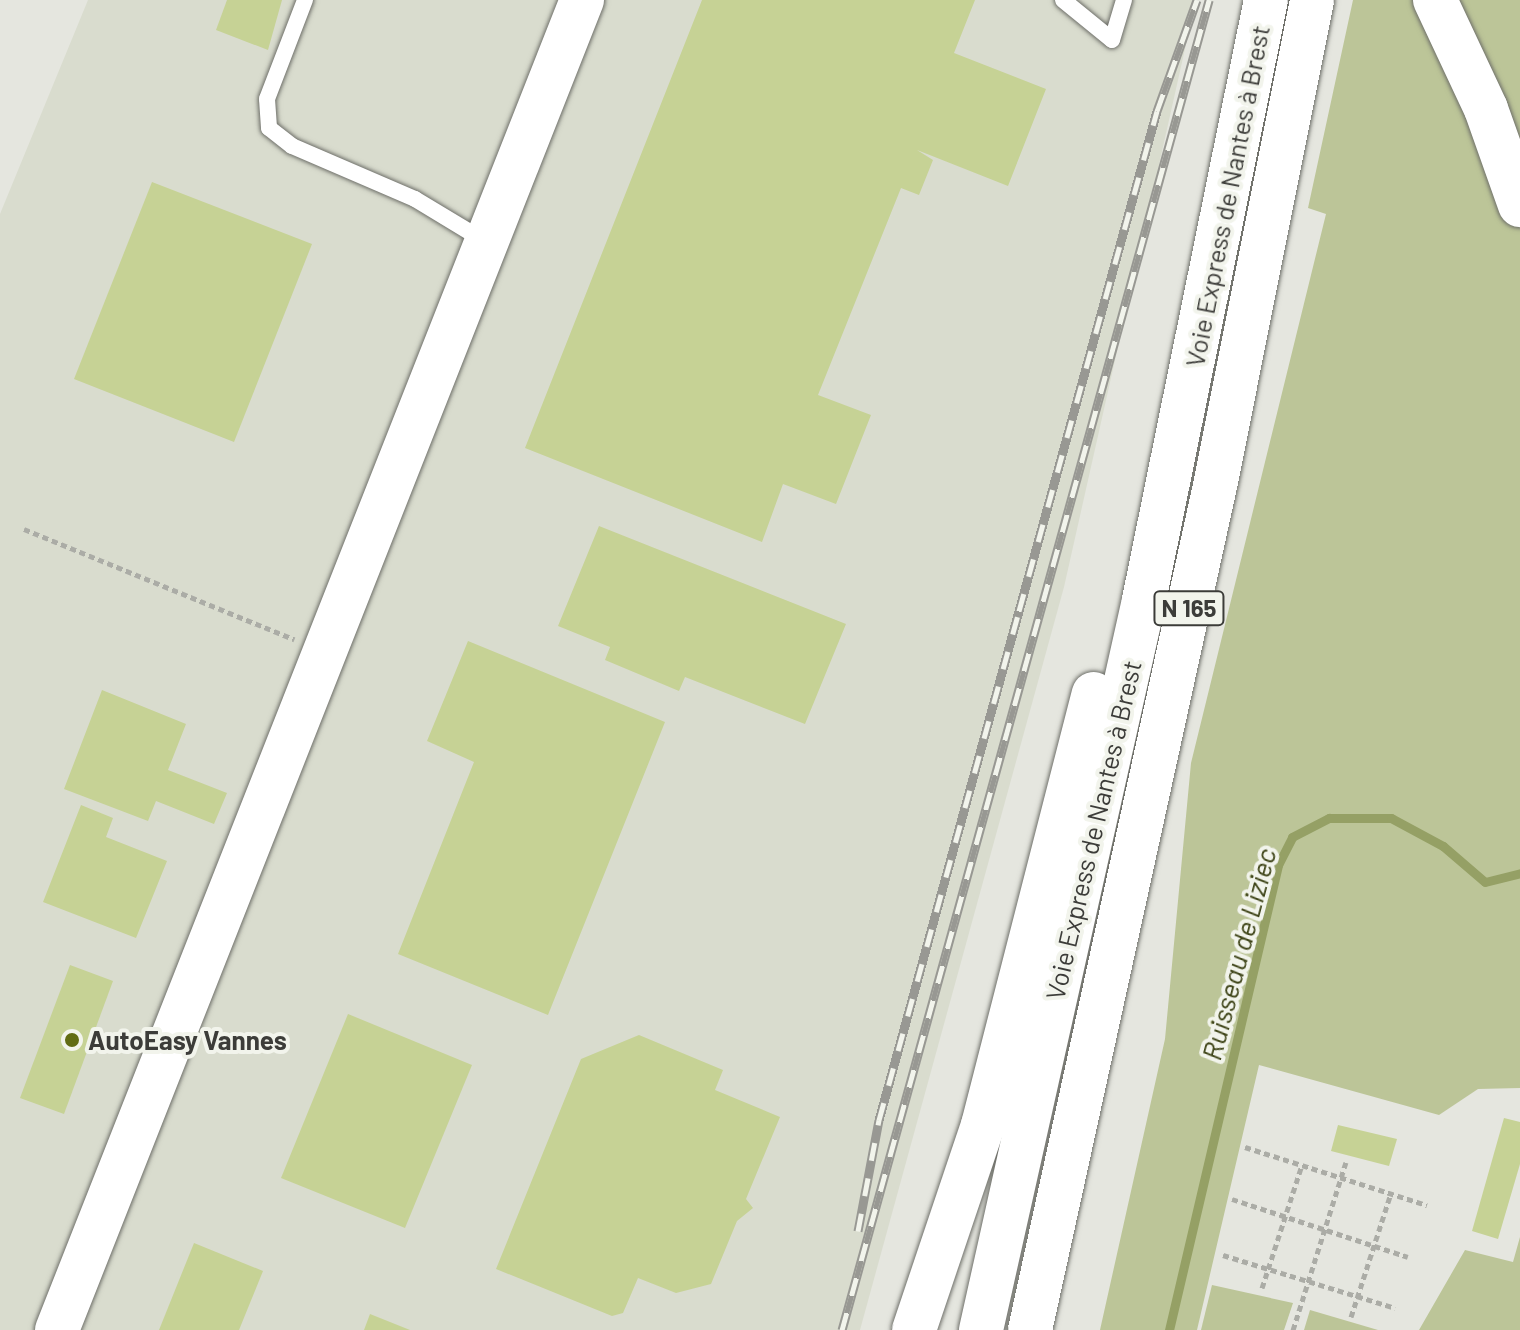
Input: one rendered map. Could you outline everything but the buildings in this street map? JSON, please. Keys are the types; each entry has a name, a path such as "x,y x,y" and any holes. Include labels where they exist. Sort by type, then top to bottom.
{"main road":[{"path":"57,1330 582,0"},
{"name":"Voie Express de Nantes à Brest","path":"981,1330 1144,600 1266,0"},
{"name":"Voie Express de Nantes à Brest","path":"1030,1330 1209,512 1312,0"},
{"path":"1435,0 1486,109 1520,205"},
{"path":"914,1330 983,1125 1107,643 1144,600"}],"lane":[{"path":"305,0 267,99 269,128 292,146 415,199 485,241"},
{"path":"1063,0 1112,40 1124,0"}],"path":[{"path":"24,529 324,651"},
{"path":"1245,1147 1427,1205"},
{"path":"1293,1330 1346,1162"},
{"path":"1262,1288 1302,1165"},
{"path":"1351,1317 1391,1193"},
{"path":"1232,1199 1408,1257"},
{"path":"1223,1255 1395,1308"}],"shaded area":[{"path":"88,0 1196,0 1064,587 860,1330 0,1330 0,214"}],"green space":[{"path":"1353,0 1520,0 1520,1088 1478,1089 1439,1115 1259,1065 1197,1330 1100,1330 1165,1039 1191,763 1326,214 1308,208"},
{"path":"1520,1237 1520,1330 1419,1330 1465,1250 1513,1262"},
{"path":"1212,1285 1293,1303 1284,1330 1201,1330"},
{"path":"1310,1310 1378,1330 1304,1330"}],"waterway":[{"name":"Ruisseau de Liziec","path":"1169,1330 1278,865 1292,837 1329,818 1391,818 1443,846 1485,882 1520,873"}],"railway":[{"path":"858,1231 879,1120 1019,611 1157,111 1197,0"},
{"path":"842,1330 1209,0"}],"place":[{"name":"AutoEasy Vannes","path":"72,1040"}]}
